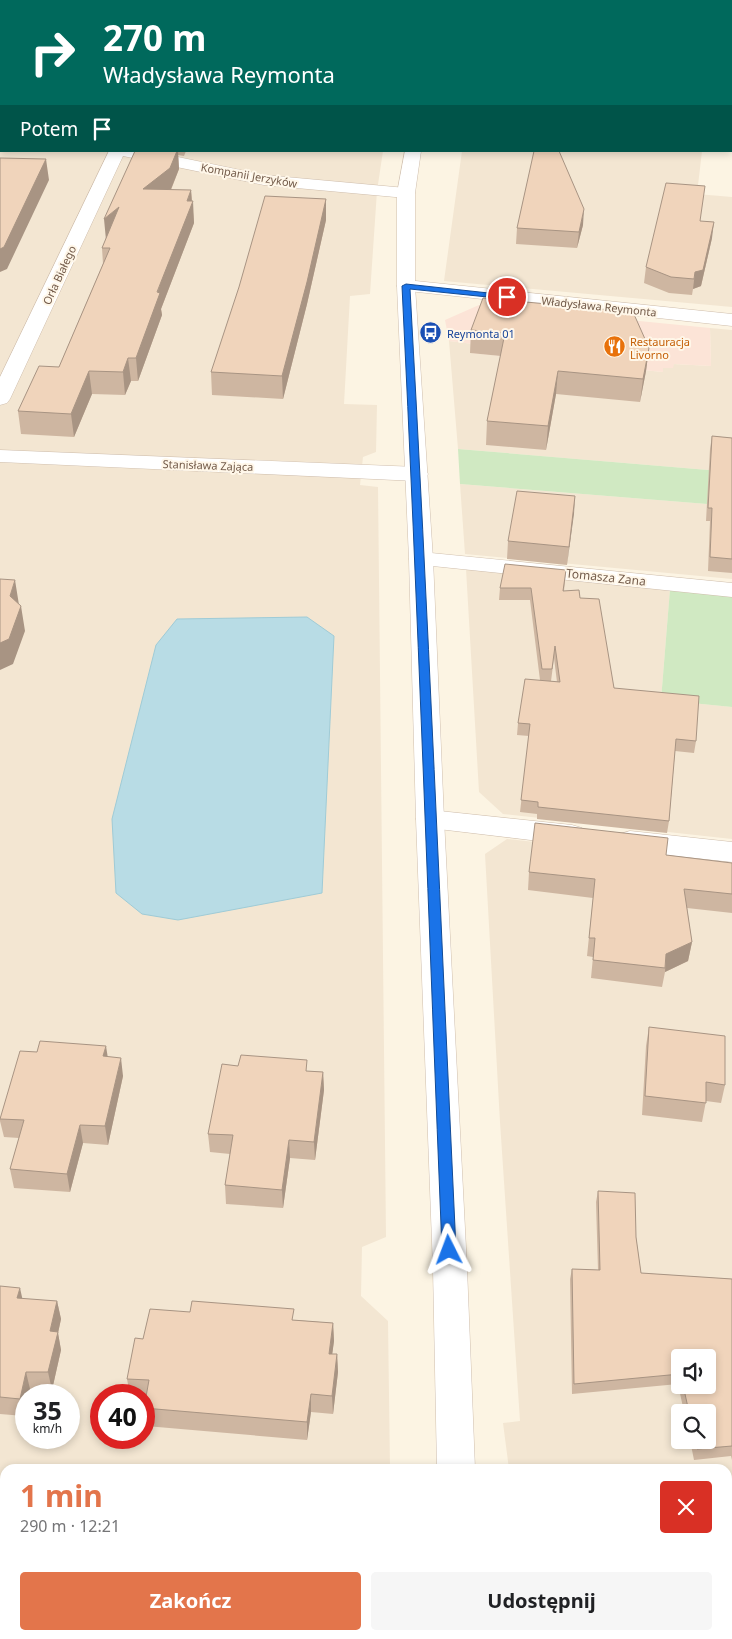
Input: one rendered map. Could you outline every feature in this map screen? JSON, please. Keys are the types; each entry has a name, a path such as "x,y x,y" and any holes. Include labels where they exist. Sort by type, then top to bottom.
{"street":[{"name":"Orła Białego","path":"0,399 117,152"},
{"name":"Kompanii Jerzyków","path":"128,152 264,180 406,193"},
{"path":"413,152 406,193 406,286 421,559 430,819 450,1268 456,1464"},
{"name":"Władysława Reymonta","path":"406,286 732,320"},
{"name":"Stanisława Zająca","path":"0,456 416,474"},
{"name":"Tomasza Zana","path":"421,559 732,590"},
{"path":"430,819 732,852"}],"shaded area":[{"path":"0,152 383,152 377,191 370,294 350,296 344,404 377,405 376,452 363,457 360,485 378,487 386,1237 362,1247 361,1296 388,1321 390,1464 0,1464"},
{"path":"462,152 702,152 697,194 732,197 732,307 444,281"},
{"path":"479,305 710,328 711,366 674,364 673,368 663,368 663,372 471,353 473,344 449,341 445,320"},
{"path":"710,328 732,330 732,472 458,449 449,341 474,344 471,353 663,372 663,368 673,364 711,366"},
{"path":"460,484 732,506 732,579 465,554"},
{"path":"466,569 670,589 661,700 732,707 732,839 503,814 479,792"},
{"path":"507,839 732,864 732,1464 508,1464 503,1423 520,1421 500,1122 485,854"}],"green space":[{"path":"458,449 732,472 732,506 460,484"},
{"path":"670,589 732,596 732,707 661,700"}],"water":[{"path":"307,617 334,636 322,893 178,920 142,914 116,893 112,819 156,645 177,619"}],"building":[{"path":"135,152 177,152 170,168 143,189 191,190 187,201 193,201 157,292 160,293 136,358 128,358 123,372 89,371 71,414 18,411 39,366 59,367 110,248 102,248 119,207 104,219"},
{"path":"534,152 559,152 584,209 579,232 517,228"},
{"path":"0,158 46,159 4,247 0,249"},
{"path":"666,183 705,186 700,221 714,222 703,270 695,272 694,279 671,277 646,267"},
{"path":"265,196 326,199 307,282 282,376 211,372 239,287"},
{"path":"483,298 633,312 649,348 643,379 558,371 548,426 487,421 505,333 471,330"},
{"path":"712,436 732,438 732,559 710,557 712,508 708,508"},
{"path":"517,491 575,496 569,547 508,541"},
{"path":"505,564 566,570 563,591 579,590 580,598 599,599 614,688 699,696 696,741 676,739 669,821 538,807 538,802 521,800 530,724 518,723 525,679 560,682 555,646 552,669 542,669 531,588 500,588"},
{"path":"0,579 15,580 10,596 21,606 9,639 0,643"},
{"path":"535,823 668,838 666,855 732,863 732,894 684,889 692,942 666,954 665,968 593,960 595,938 589,938 595,879 529,872"},
{"path":"649,1027 725,1036 725,1085 706,1082 706,1103 645,1096"},
{"path":"40,1041 106,1046 103,1056 121,1058 105,1126 80,1125 67,1174 10,1169 24,1120 0,1119 20,1051 37,1052"},
{"path":"241,1055 307,1060 306,1071 323,1072 314,1142 289,1140 282,1190 225,1185 233,1135 208,1134 222,1064 238,1066"},
{"path":"598,1191 635,1193 636,1237 641,1273 732,1279 732,1446 716,1447 716,1404 687,1404 685,1394 716,1394 716,1349 671,1349 671,1375 574,1384 572,1269 600,1270"},
{"path":"0,1286 20,1288 17,1298 57,1301 50,1331 58,1332 48,1372 26,1372 23,1384 15,1384 15,1398 0,1397"},
{"path":"192,1301 294,1309 292,1320 333,1323 329,1354 337,1354 332,1396 311,1394 307,1422 155,1409 155,1384 148,1384 149,1380 127,1379 135,1338 143,1339 150,1309 190,1312"}],"place":[{"name":"Reymonta 01","path":"431,333"},
{"name":"Restauracja Livorno","path":"614,347"}],"route":[{"path":"449,1250 430,819 421,559 406,286 507,297"}]}
